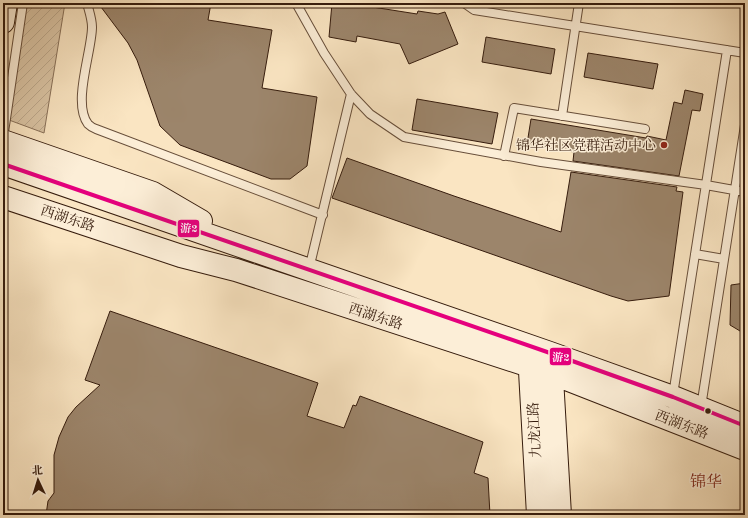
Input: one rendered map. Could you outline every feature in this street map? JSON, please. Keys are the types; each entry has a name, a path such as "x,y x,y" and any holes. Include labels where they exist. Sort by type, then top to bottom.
{"main road":[{"path":"3,22 6,3"},
{"path":"3,140 153,194 255,251"},
{"name":"西湖东路","path":"3,164 309,270 529,356"},
{"name":"西湖东路","path":"3,197 181,256 236,270 551,363 699,419 745,449"},
{"name":"九龙江路","path":"529,356 538,515"},
{"name":"九龙江路","path":"551,363 560,515"},
{"name":"西湖东路","path":"699,419 745,426"}],"lane":[{"path":"3,140 22,3"},
{"path":"87,3 92,28 83,84 83,104 84,116 89,125 96,129 323,215"},
{"path":"296,3 324,53 351,94 370,114 404,137 541,162 706,185 745,192"},
{"path":"464,3 474,10 745,53"},
{"path":"562,116 579,3"},
{"path":"671,408 727,50"},
{"path":"309,270 351,94"},
{"path":"504,156 514,108 645,130"},
{"path":"699,419 745,125"},
{"path":"695,254 724,259"}],"shaded area":[{"path":"25,3 65,3 44,133 9,120"}],"building":[{"path":"98,3 211,3 208,20 272,30 262,88 317,97 307,166 290,179 271,179 180,145 160,126 137,60 128,43"},
{"path":"332,3 347,3 417,14 418,11 438,14 445,12 458,44 409,64 400,44 357,36 356,42 329,37"},
{"path":"486,37 555,49 551,74 482,62"},
{"path":"588,53 658,64 653,89 584,77"},
{"path":"685,90 703,94 700,111 692,110 679,176 573,161 574,152 527,144 531,119 666,140 674,102 682,104"},
{"path":"417,99 498,113 492,144 412,130"},
{"path":"347,158 561,232 571,172 677,187 676,191 683,192 669,296 628,301 332,198"},
{"path":"745,283 745,334 730,325 731,285"},
{"path":"110,311 318,383 307,416 344,428 353,405 356,406 360,396 483,442 474,473 488,478 490,515 46,515 48,501 54,493 54,455 59,437 68,417 76,407 100,385 85,380"}],"transit line":[{"name":"游2","path":"3,164 550,353 673,397 745,426"}],"place":[{"name":"锦华社区党群活动中心","path":"664,145"}],"district":[{"name":"锦华","path":"706,481"}]}
